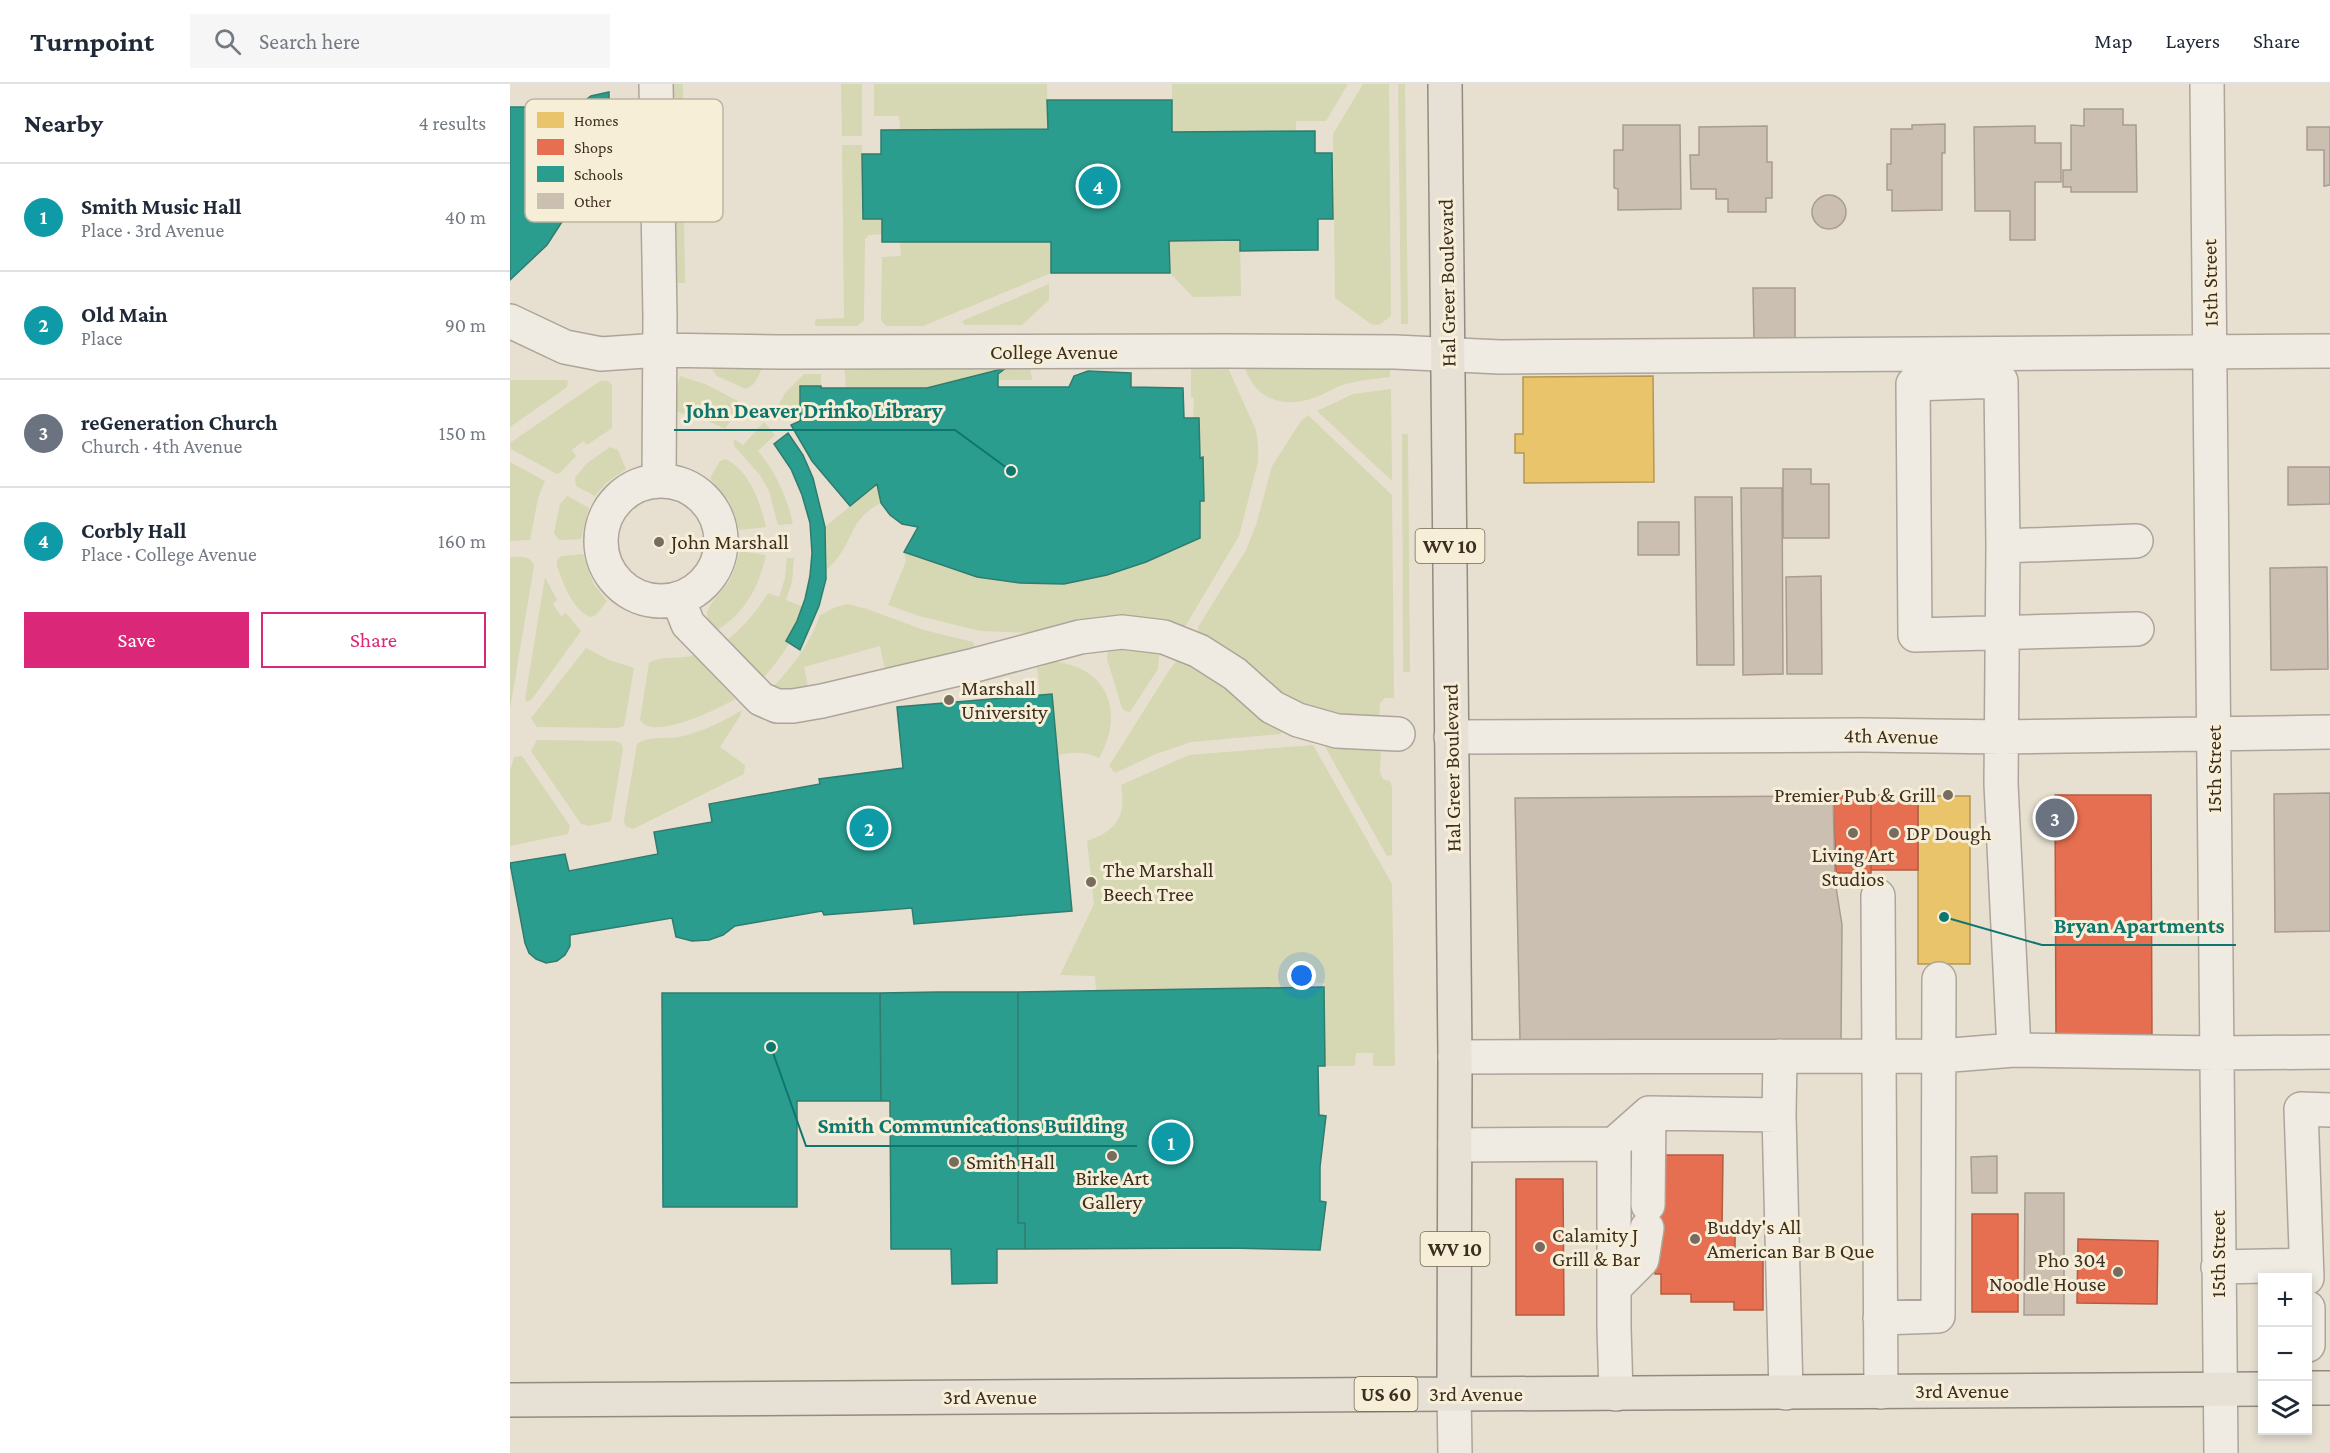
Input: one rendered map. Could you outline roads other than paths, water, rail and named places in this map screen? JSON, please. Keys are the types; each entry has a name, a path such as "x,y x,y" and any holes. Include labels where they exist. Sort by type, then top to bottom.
{"main road":[{"name":"Hal Greer Boulevard","path":"1445,84 1455,1057 1454,1394"},
{"path":"2312,1388 2330,1388"},
{"name":"3rd Avenue","path":"510,1400 2258,1389"}],"street":[{"path":"656,84 656,99"},
{"name":"15th Street","path":"2207,84 2221,1453"},
{"path":"658,222 659,480"},
{"name":"College Avenue","path":"510,321 565,347 582,352 608,353 659,350 1227,351 1448,354 1500,357 2330,351"},
{"path":"2014,1050 2001,784 2002,737 2002,632 2003,546 2001,381 1913,384 1915,635 2002,632 2137,629"},
{"path":"659,480 678,483 696,492 710,505 718,522 722,542 718,560 709,578 695,591 678,599 652,601 637,597 624,589 612,577 604,562 601,546 602,528 608,511 622,495 638,485 659,480"},
{"path":"2003,546 2136,541"},
{"path":"678,599 688,624 761,699 777,706 822,701 1101,633 1143,633 1164,637 1199,651 1218,662 1272,707 1298,720 1337,731 1398,734"},
{"name":"4th Avenue","path":"1451,737 1864,735 2002,737 2330,732"},
{"path":"1878,896 1881,1392"},
{"path":"1880,1317 1938,1316 1939,979"},
{"path":"1455,1057 1940,1056 2014,1050 2330,1052"},
{"path":"1780,1056 1779,1114 1786,1393"},
{"path":"2218,1267 2306,1271 2301,1109 2330,1110"},
{"path":"1455,1145 1614,1144 1648,1113 1779,1114"},
{"path":"1614,1288 1641,1260 1648,1216 1648,1113"},
{"path":"1614,1144 1616,1394"},
{"name":"Hal Greer Boulevard","path":"1454,1394 1455,1453"}],"place":[{"name":"Corbly Hall","path":"1098,186"},
{"name":"John Deaver Drinko Library","path":"1011,471"},
{"name":"John Marshall","path":"659,542"},
{"name":"Marshall University","path":"949,700"},
{"name":"Premier Pub & Grill","path":"1948,795"},
{"name":"reGeneration Church","path":"2055,818"},
{"name":"Old Main","path":"869,828"},
{"name":"Living Art Studios","path":"1853,833"},
{"name":"DP Dough","path":"1894,833"},
{"name":"The Marshall Beech Tree","path":"1091,882"},
{"name":"Bryan Apartments","path":"1944,917"},
{"name":"Smith Communications Building","path":"771,1047"},
{"name":"Smith Music Hall","path":"1171,1142"},
{"name":"Birke Art Gallery","path":"1112,1156"},
{"name":"Smith Hall","path":"954,1162"},
{"name":"Buddy's All American Bar B Que","path":"1695,1239"},
{"name":"Calamity J Grill & Bar","path":"1540,1247"},
{"name":"Pho 304 Noodle House","path":"2118,1272"}]}
